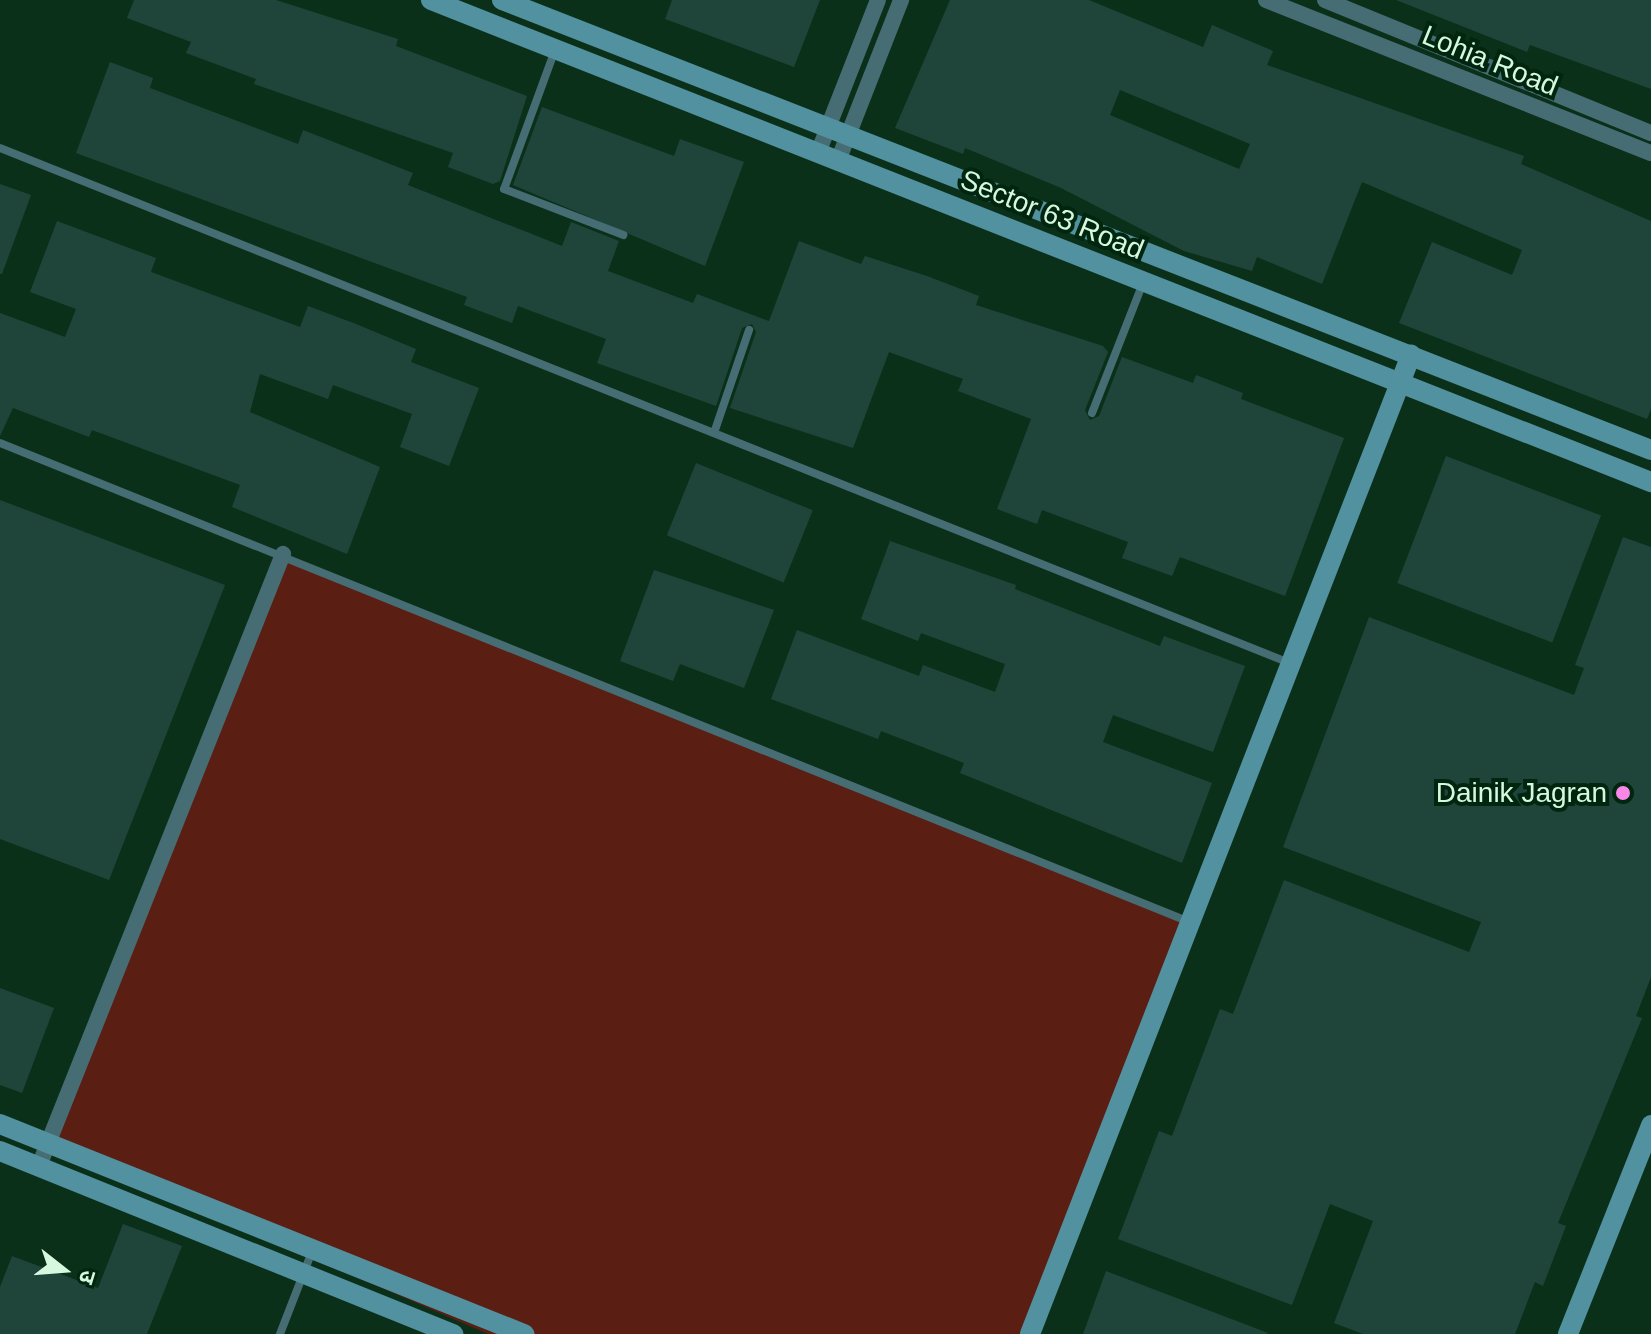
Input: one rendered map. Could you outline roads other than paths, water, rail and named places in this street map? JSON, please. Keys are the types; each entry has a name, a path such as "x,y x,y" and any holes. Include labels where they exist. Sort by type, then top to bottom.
{"street":[{"name":"Sector 63 Road","path":"431,0 1651,482"},
{"name":"Sector 63 Road","path":"502,0 1651,450"},
{"path":"818,153 878,0"},
{"path":"838,161 901,0"},
{"name":"Lohia Road","path":"1266,0 1651,153"},
{"name":"Lohia Road","path":"1325,0 1651,133"},
{"path":"1030,1334 1411,355"},
{"path":"39,1166 283,554"},
{"path":"0,1124 524,1334"},
{"path":"1568,1334 1651,1125"},
{"path":"0,1151 454,1334"}],"lane":[{"path":"555,49 504,189 623,235"},
{"path":"0,148 1292,664"},
{"path":"1092,413 1143,281"},
{"path":"714,433 749,330"},
{"path":"0,443 283,554 1191,923"},
{"path":"280,1334 313,1249"}],"place":[{"name":"Dainik Jagran","path":"1623,793"}]}
